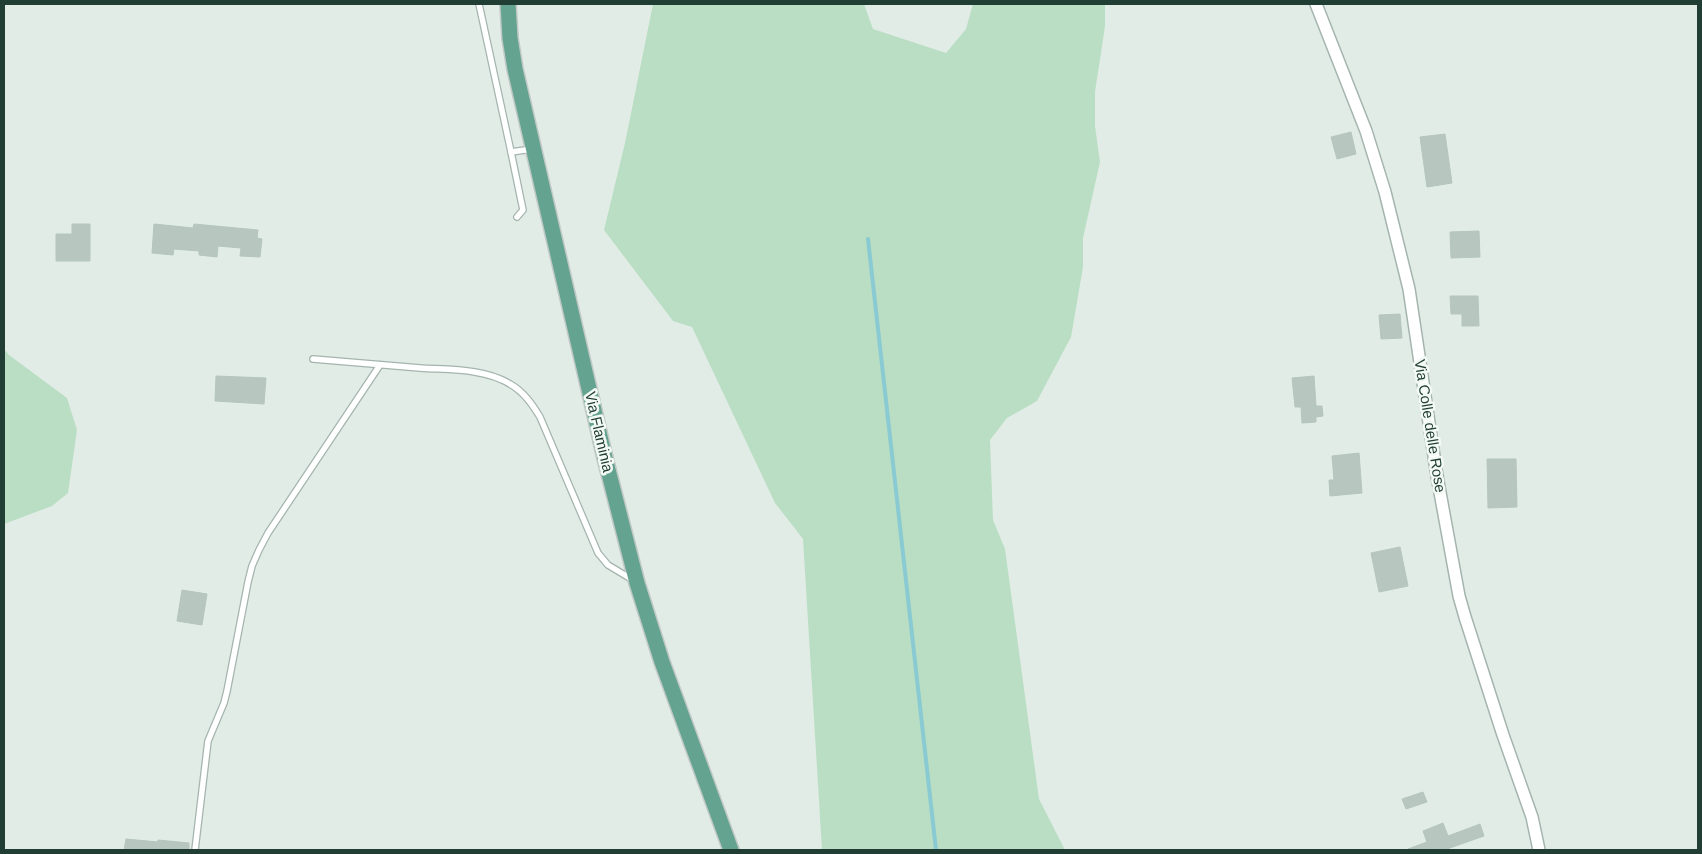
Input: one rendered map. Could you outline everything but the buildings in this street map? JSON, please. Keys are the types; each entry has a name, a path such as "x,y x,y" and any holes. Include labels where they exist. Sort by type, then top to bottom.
{"main road":[{"name":"Via Flaminia","path":"508,4 512,54 604,458 637,583 665,670 731,850"}],"street":[{"name":"Via Colle delle Rose","path":"1316,4 1366,131 1385,192 1409,289 1437,476 1459,596 1503,735 1532,817 1539,850"}],"lane":[{"path":"479,4 524,210 517,217"},
{"path":"511,152 534,149"},
{"path":"313,359 479,374 508,383 531,402 540,417 598,553 608,565 637,583"},
{"path":"195,850 208,741 224,703 252,566 268,532 380,365"}],"green space":[{"path":"653,4 864,4 873,29 946,53 966,29 973,4 1105,4 1105,26 1095,92 1095,126 1100,162 1083,238 1083,267 1071,337 1037,401 1007,418 990,440 993,520 1005,549 1039,799 1065,850 822,850 803,539 775,503 692,327 673,321 604,230 625,143"},
{"path":"4,349 9,355 67,398 77,430 68,493 52,506 4,524"}],"waterway":[{"path":"868,239 936,850"}]}
